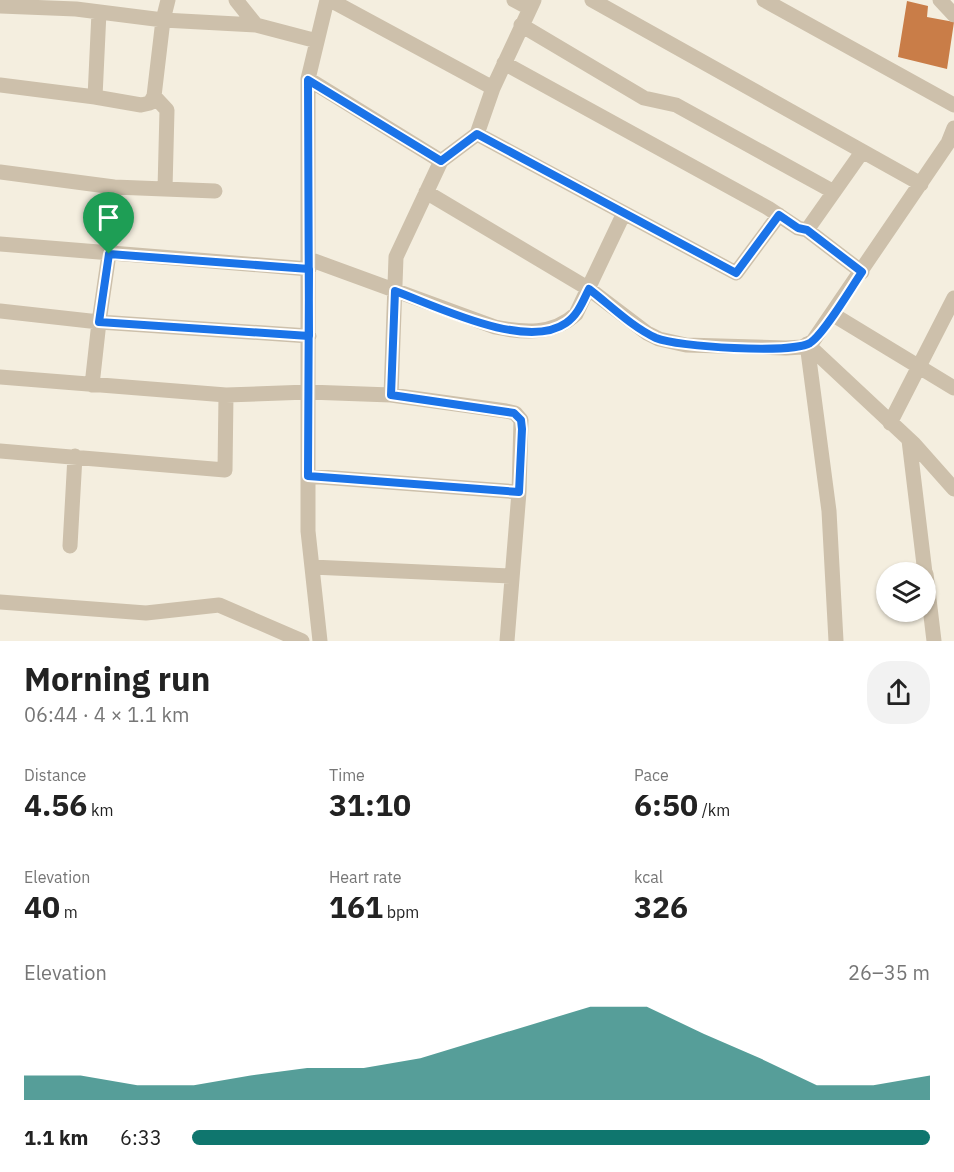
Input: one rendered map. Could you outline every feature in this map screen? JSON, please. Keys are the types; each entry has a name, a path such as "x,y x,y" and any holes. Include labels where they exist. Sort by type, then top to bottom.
{"street":[{"path":"0,85 141,105 150,103 154,96 163,20 168,0"},
{"path":"236,0 256,24"},
{"path":"320,641 308,531 308,80 328,0 493,88"},
{"path":"391,395 396,257 441,161 477,134 493,88 531,4 514,0"},
{"path":"592,0 921,184"},
{"path":"764,0 954,105"},
{"path":"940,0 954,15"},
{"path":"0,6 95,8 163,20 256,24 317,41"},
{"path":"95,8 95,97"},
{"path":"521,25 644,98 676,105 834,192"},
{"path":"504,63 779,215 798,228 807,230 862,272"},
{"path":"308,80 441,161"},
{"path":"154,96 167,110 165,189"},
{"path":"426,192 589,289 647,333 675,343 795,348 813,341 921,184 948,143 954,128"},
{"path":"477,134 736,273 779,215"},
{"path":"807,230 862,152"},
{"path":"0,172 114,187 215,191"},
{"path":"92,385 109,254 114,187"},
{"path":"0,244 109,254 309,264 395,291 495,327 517,332 548,330 565,324 576,314 624,213"},
{"path":"891,423 954,298"},
{"path":"0,311 99,322 309,336"},
{"path":"832,314 954,388"},
{"path":"807,344 909,440 954,489"},
{"path":"807,344 829,511 836,641"},
{"path":"0,377 226,395 308,392 391,395 514,413 521,420 522,429 507,641"},
{"path":"0,451 225,470 226,395"},
{"path":"909,440 924,562"},
{"path":"70,546 75,456"},
{"path":"308,476 519,492"},
{"path":"312,567 512,576"},
{"path":"0,602 155,613 219,605 302,641"},
{"path":"931,622 934,641"}],"building":[{"path":"907,1 928,6 927,17 954,22 947,69 898,57"}],"route":[{"path":"109,254 99,322 309,336 309,179 308,80 441,161 477,134 736,273 779,215 798,228 807,230 862,272 813,341 795,348 686,345 659,339 647,333 589,289 576,314 565,324 548,330 517,332 495,327 395,291 391,395 514,413 521,420 522,429 519,492 308,476 309,336 309,296 309,269 109,254"}]}
